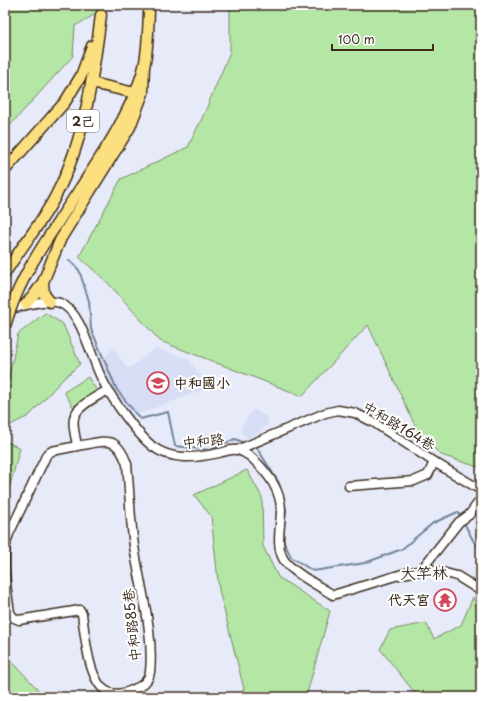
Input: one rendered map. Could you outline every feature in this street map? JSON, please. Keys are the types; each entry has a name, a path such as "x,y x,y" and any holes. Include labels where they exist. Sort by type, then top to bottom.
{"main road":[{"name":"2己","path":"5,326 21,282 39,251 112,138 135,93 144,66 149,12"},
{"name":"2己","path":"5,170 74,90 89,58 101,15 92,83 82,123 66,174 55,198 42,220 5,274"},
{"path":"26,304 34,296 43,282 61,238 130,127 143,93 144,66"},
{"path":"92,83 135,93"},
{"path":"43,282 44,294 50,302"}],"street":[{"name":"中和路","path":"5,310 26,304 50,302 58,302 66,306 82,328 94,362 108,390 140,434 152,446 167,455 184,458 209,456 240,448 252,457 272,480 281,508 279,536 283,559 289,568 333,595 430,568 457,576 481,591"},
{"path":"77,446 74,423 76,412 80,407 108,390"},
{"name":"中和路164巷","path":"240,448 325,413 338,410 355,413 373,422 434,462 481,490"},
{"name":"中和路85巷","path":"108,441 116,444 123,453 127,464 136,558 144,598 150,654 149,677 142,686 126,692 107,692 99,684 92,671 80,610 19,620 14,618 10,612 5,556 5,544 9,534 46,454 52,451 77,446 108,441"},
{"path":"349,486 414,481 428,475 434,462"},
{"path":"421,570 459,522 469,515 481,500"}],"shaded area":[{"name":"中和國小","path":"113,348 128,369 156,348 188,359 211,387 133,416 131,412 129,413 111,388 105,378 98,358 106,356"},
{"path":"254,409 268,418 267,426 249,439 241,433 242,425"}],"green space":[{"path":"5,5 111,5 75,26 73,56 5,131"},
{"path":"230,5 481,5 481,468 441,455 419,434 368,325 302,396 160,341 108,283 79,257 121,179 188,147 204,114 230,52"},
{"path":"45,313 63,324 80,364 62,380 29,416 12,424 5,433 5,395 18,334"},
{"path":"88,377 97,391 73,407 64,392"},
{"path":"5,441 20,448 5,504"},
{"path":"247,470 262,497 263,546 278,577 330,611 306,697 237,697 244,689 219,590 211,516 194,495"},
{"path":"473,597 481,618 481,697 418,697 380,649 390,630 426,623 434,639 461,625"},
{"path":"5,654 45,697 5,697"}],"waterway":[{"path":"69,260 79,270 89,301 91,329 117,390 140,419 168,412 175,446 210,450 235,439 245,443"},
{"path":"253,446 257,448 279,483 282,494"},
{"path":"284,502 286,510 284,526"},
{"path":"283,540 291,557 313,571 365,563 402,549 433,523 458,512 461,518"},
{"path":"463,521 474,542 481,549"}],"tunnel":[{"path":"101,15 103,5"}],"place":[{"name":"中和國小","path":"158,383"},
{"name":"代天宮","path":"445,600"}],"district":[{"name":"大竿林","path":"424,573"}]}
